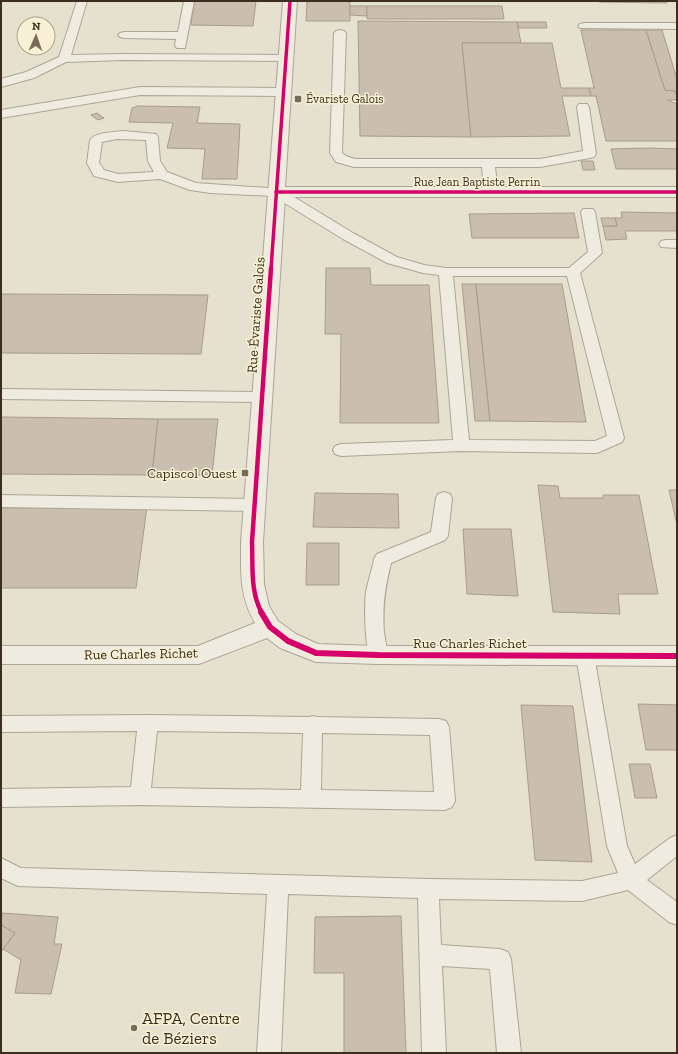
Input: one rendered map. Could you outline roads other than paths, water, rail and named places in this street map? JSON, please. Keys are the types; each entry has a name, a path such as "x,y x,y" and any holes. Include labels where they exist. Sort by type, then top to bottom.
{"street":[{"name":"Rue Évariste Galois","path":"270,627 258,607 253,584 252,542 290,1"},
{"name":"Rue Jean Baptiste Perrin","path":"276,192 677,192"},
{"name":"Rue Charles Richet","path":"1,655 199,655 270,627 288,641 316,653 378,655 677,656"}],"lane":[{"path":"64,59 82,1"},
{"path":"178,58 189,1"},
{"path":"584,26 677,26"},
{"path":"340,33 336,153 340,159 354,163 540,163 590,154 583,107"},
{"path":"124,35 182,36"},
{"path":"1,83 30,75 64,59 286,58"},
{"path":"1,114 140,91 283,92"},
{"path":"162,175 154,161 152,137 112,135 96,140 93,163 99,173 118,178 162,175 195,187 276,192 348,236 392,260 423,269 446,272 573,272 595,253 588,212"},
{"path":"488,163 491,192"},
{"path":"446,272 461,445"},
{"path":"341,450 461,445 597,447 616,438 573,272"},
{"path":"1,394 262,397"},
{"path":"378,655 375,632 376,594 383,560 439,536 444,498"},
{"path":"1,501 255,505"},
{"path":"585,656 617,846 631,880 677,915"},
{"path":"140,796 148,723"},
{"path":"1,724 313,724 439,727 445,801 140,796 1,798"},
{"path":"311,798 313,724"},
{"path":"1,867 18,877 278,886 582,891 631,880 677,844"},
{"path":"269,1053 278,886"},
{"path":"428,889 434,1053"},
{"path":"431,955 500,959 509,1053"}],"place":[{"name":"Évariste Galois","path":"298,99"},
{"name":"Capiscol Ouest","path":"245,473"},
{"name":"AFPA, Centre de Béziers","path":"134,1028"}]}
